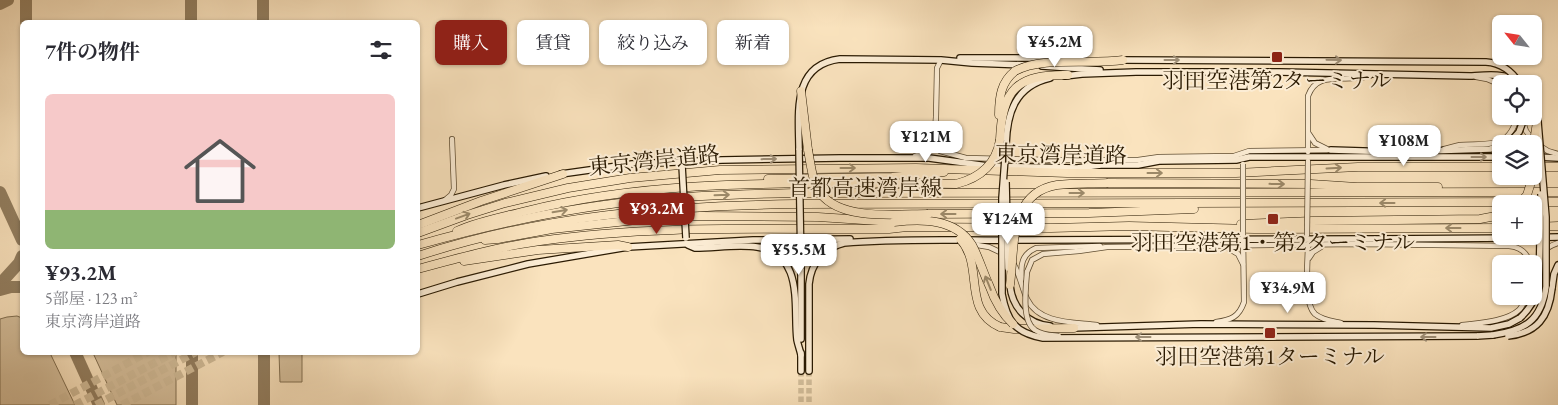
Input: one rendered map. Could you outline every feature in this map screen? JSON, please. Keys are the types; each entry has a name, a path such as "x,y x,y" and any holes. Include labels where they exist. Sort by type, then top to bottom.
{"highway":[{"path":"444,238 469,225 576,199 640,191 721,185 956,184 966,182 980,175 988,168 1003,142 999,110 1001,92 1005,81 1015,71 1035,63 1106,63 1123,60"},
{"path":"1000,124 1006,102 1013,91 1022,84 1036,76 1068,75"},
{"path":"801,91 813,175 818,189 827,200 840,209 862,213 998,214 1226,207 1241,204"},
{"name":"東京湾岸道路","path":"420,232 513,201 568,188 630,178 720,170 916,168 1067,173 1236,173 1358,167 1492,167"},
{"path":"1542,167 1558,167"},
{"path":"721,185 757,179 892,177 966,170"},
{"path":"420,224 481,201 563,174"},
{"path":"1010,285 1016,228 1021,213 1028,200 1044,189 1057,185 1108,183 1292,184 1357,187 1440,187 1477,192"},
{"name":"首都高速湾岸線","path":"420,244 495,224 556,212 648,200 692,197 796,194 1558,192"},
{"name":"首都高速湾岸線","path":"420,255 497,234 578,218 693,207 796,204 1558,202"},
{"path":"710,216 723,219 754,221 820,221 907,227"},
{"path":"468,242 498,239 552,229 662,218 710,216 818,217 894,222 943,228 962,240 971,257 975,295 980,309 988,320 1000,327 1014,329 1074,328"},
{"path":"1222,228 1253,223 1480,219 1492,217"},
{"path":"894,222 911,220 938,222 962,233 973,247 991,292 1001,311 1013,324"},
{"path":"420,269 458,258 516,245 592,235 698,230 1129,226 1492,228"},
{"path":"1542,227 1558,226"},
{"path":"420,270 538,250 628,247"}],"street":[{"path":"904,158 924,153 934,143 936,68 942,60 951,58 1486,62 1499,64 1515,75"},
{"path":"801,371 799,110 801,91 815,70 835,60 942,60 1131,72"},
{"path":"1501,75 1131,72 1068,75 1036,83 1023,93 1012,109 1003,142 1002,294 1005,308 1013,324 1021,331 1043,338 1508,336 1518,335 1531,330 1549,308 1554,274 1558,265"},
{"path":"1350,325 1321,318 1315,314 1310,307 1308,297 1308,96 1314,85 1324,80 1376,75"},
{"path":"1470,76 1492,81"},
{"path":"1441,150 1458,145 1490,144 1503,141 1514,125"},
{"path":"1525,125 1531,139 1544,149 1558,156"},
{"path":"1308,130 1315,143 1330,150"},
{"path":"444,201 451,195 454,189 452,139"},
{"path":"1003,142 1011,292 1017,307 1031,321 1046,325 1074,328 1202,324 1491,328 1509,324 1520,318 1528,310 1535,300 1539,287 1542,185"},
{"path":"934,143 940,151 966,158 1138,160 1159,157 1234,156 1249,151 1308,156 1492,157"},
{"path":"420,207 522,181 632,164 683,164 797,158 932,158 988,166 1077,168 1101,165 1142,164 1159,161 1244,161 1308,156 1330,150 1395,152 1492,149"},
{"path":"1542,157 1558,156"},
{"path":"1202,324 1234,317 1242,308 1244,302 1244,161"},
{"path":"683,164 687,240 695,248 760,247 782,259 791,273 795,286 797,342 801,355"},
{"path":"1493,335 1508,333 1526,325 1538,313 1544,300 1546,287 1546,217 1542,182"},
{"path":"454,189 465,195"},
{"path":"420,293 528,264 628,247 687,240 696,242 847,239 963,241 1307,240 1558,236"},
{"path":"1222,246 1244,239"},
{"path":"809,371 809,284 813,266 821,255 837,244 872,240"},
{"path":"1307,240 1326,245 1514,246 1527,255"},
{"path":"963,241 973,245 989,247 1006,256 1016,266 1028,300 1044,316 1058,320 1106,326"},
{"path":"1540,255 1550,245 1558,242"},
{"path":"1308,262 1313,252 1326,245"},
{"path":"1022,285 1021,265 1024,256 1031,249 1041,247 1092,246 1106,248"},
{"path":"1068,337 1040,333 1034,330 1028,323 1026,310 1027,272 1032,260 1043,254 1106,248 1222,246 1230,248 1238,254 1244,266"},
{"path":"1450,326 1494,322 1519,310 1522,305"}],"shaded area":[{"path":"20,317 20,355 51,355 75,405 0,405 0,319"},
{"path":"94,355 176,355 176,405 117,405"},
{"path":"279,355 302,355 302,382 280,382"}],"taxiway":[{"path":"0,4 8,0"},
{"path":"26,0 26,20"},
{"path":"191,0 191,20"},
{"path":"263,0 263,20"},
{"path":"0,192 20,236"},
{"path":"0,284 20,261"},
{"path":"0,290 20,287"},
{"path":"76,355 99,405"},
{"path":"192,355 192,405"},
{"path":"264,355 264,405"}],"tunnel":[{"path":"50,405 142,355"},
{"path":"75,405 169,355"},
{"path":"96,405 190,355"},
{"path":"122,405 217,355"},
{"path":"801,371 801,405"},
{"path":"809,371 809,405"}],"place":[{"name":"羽田空港第2ターミナル","path":"1277,57"},
{"name":"羽田空港第1・第2ターミナル","path":"1273,219"},
{"name":"羽田空港第1ターミナル","path":"1270,333"}]}
